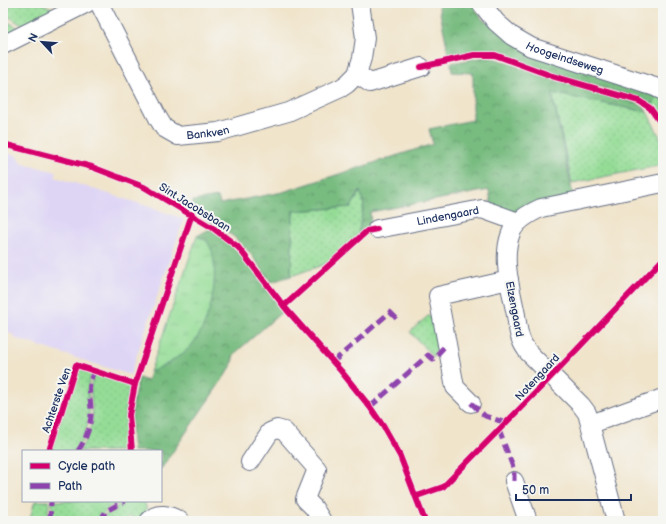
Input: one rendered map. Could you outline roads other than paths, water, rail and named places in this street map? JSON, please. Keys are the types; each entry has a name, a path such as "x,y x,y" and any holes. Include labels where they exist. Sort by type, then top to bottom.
{"street":[{"path":"3,45 87,3"},
{"name":"Bankven","path":"100,3 158,118 164,128 178,136 218,132 288,112 341,88 348,84 357,74"},
{"path":"360,3 365,38 362,58 357,74 370,83 421,67"},
{"name":"Hoogeindseweg","path":"481,3 496,22 512,36 531,47 663,90"},
{"name":"Elzengaard","path":"616,521 587,413 581,405 528,352 522,342 509,280 507,256 508,243 511,231 518,222 530,212 555,204 663,183"},
{"name":"Lindengaard","path":"377,229 482,210 518,222"},
{"path":"471,403 455,387 438,296 509,280"},
{"path":"591,424 663,398"},
{"path":"250,462 270,432 277,429 284,430 318,469 305,499 314,508 322,521"},
{"path":"514,481 528,521"},
{"path":"149,521 158,515 172,516 180,521"}]}
